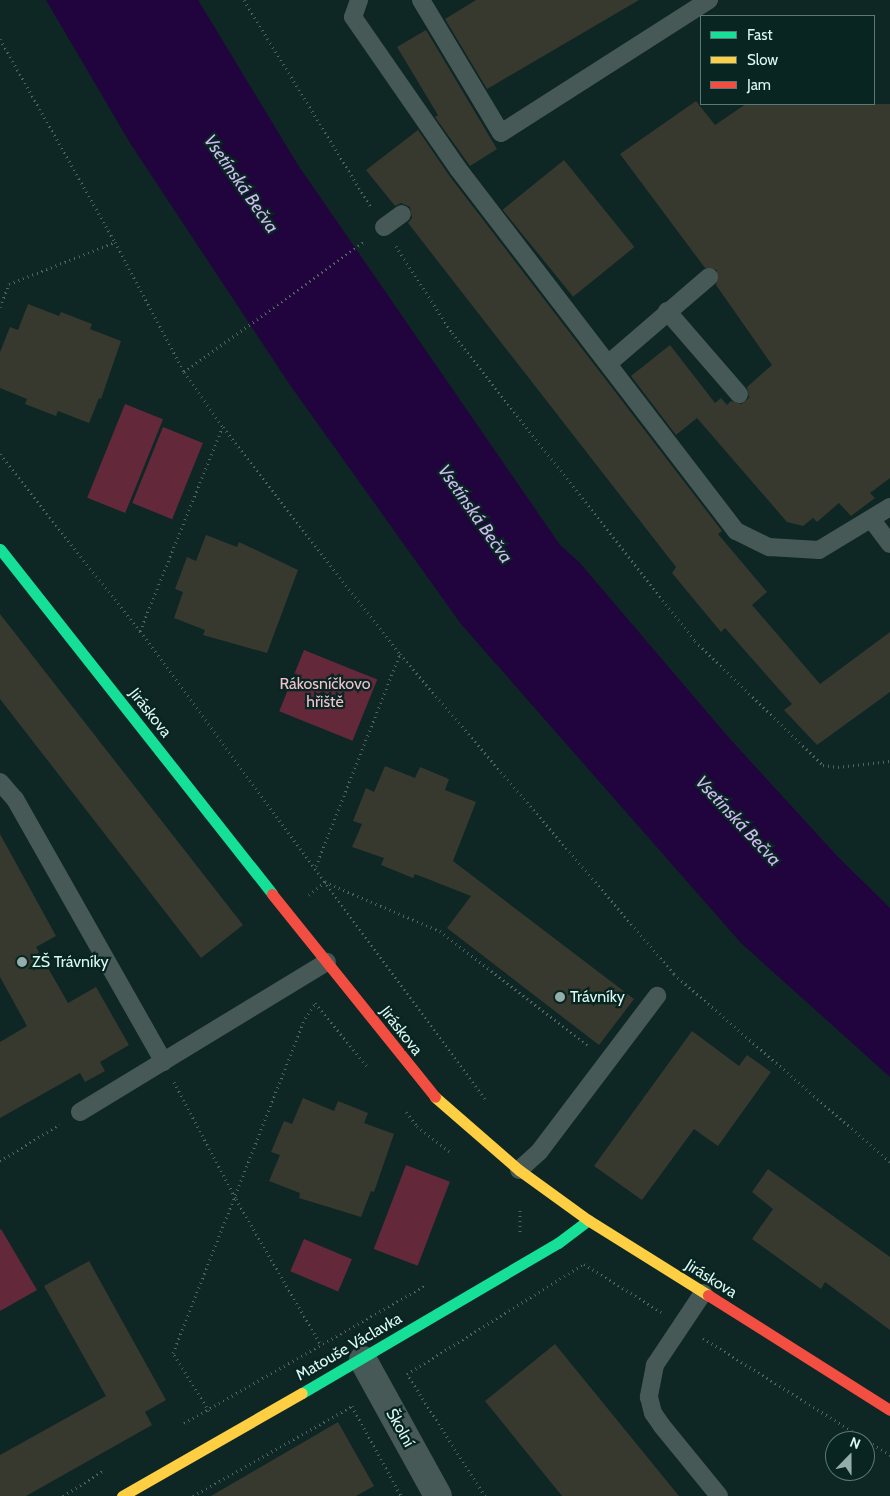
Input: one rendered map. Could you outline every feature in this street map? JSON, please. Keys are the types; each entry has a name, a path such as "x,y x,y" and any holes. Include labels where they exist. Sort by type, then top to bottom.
{"street":[{"name":"Jiráskova","path":"0,549 426,1089 519,1170 588,1220 890,1410"},
{"name":"Matouše Václavka","path":"122,1496 223,1436 363,1360 558,1243 588,1220"},
{"name":"Školní","path":"363,1360 438,1496"}],"lane":[{"path":"359,0 353,18 454,174 609,363 736,531 749,539 769,547 819,550 872,520 890,507"},
{"path":"421,0 501,133 709,0"},
{"path":"384,228 402,214"},
{"path":"609,363 667,311 709,277"},
{"path":"667,311 739,394"},
{"path":"872,520 890,544"},
{"path":"0,782 15,799 164,1062"},
{"path":"80,1112 327,962"},
{"path":"519,1170 539,1152 657,996"},
{"path":"703,1293 683,1326 654,1365 649,1397 653,1413 662,1426 719,1496"}],"path":[{"path":"244,0 384,228 452,332 696,641 823,766 838,767 890,761"},
{"path":"0,39 115,242 184,372 223,428 400,654 674,974 890,1162"},
{"path":"184,372 384,228"},
{"path":"0,306 9,284 115,242"},
{"path":"140,631 223,428"},
{"path":"0,454 140,631 316,867 325,882 489,1105"},
{"path":"316,867 400,654"},
{"path":"325,882 440,931 607,1061"},
{"path":"223,1436 173,1353 236,1199 305,1018 316,1003 372,1072"},
{"path":"164,1062 236,1199 336,1374"},
{"path":"404,1111 417,1126 454,1155"},
{"path":"0,1161 80,1112"},
{"path":"511,1238 520,1233 520,1206 513,1200"},
{"path":"486,1496 407,1374 584,1264 890,1455"},
{"path":"320,1344 433,1282"},
{"path":"193,1496 352,1406 401,1496"}],"green space":[{"path":"125,404 163,419 125,513 87,498"},
{"path":"163,427 203,443 172,519 132,503"},
{"name":"Rákosníčkovo hřiště","path":"304,650 377,680 353,741 279,711"},
{"path":"406,1165 450,1182 418,1266 374,1249"},
{"path":"0,1230 37,1290 0,1311"},
{"path":"304,1239 352,1259 338,1292 290,1271"}],"water":[{"name":"Vsetínská Bečva","path":"46,0 198,0 298,165 560,545 579,562 730,739 838,857 890,908 890,1077 741,943 461,624 290,385 130,143"}],"building":[{"path":"476,0 639,0 487,89 445,19"},
{"path":"426,30 497,149 470,166 435,117 438,115 397,47"},
{"path":"696,101 715,125 745,105 890,104 890,478 870,493 875,498 851,516 839,503 817,522 813,518 803,526 787,522 697,418 676,435 631,376 670,345 715,403 721,398 727,405 731,401 741,404 749,398 747,387 772,365 716,285 717,270 705,268 620,154"},
{"path":"418,130 451,178 722,531 718,534 767,592 752,605 820,684 890,632 890,692 817,745 784,710 792,704 725,628 721,632 672,573 676,567 408,223 412,218 410,207 401,203 395,206 366,170"},
{"path":"564,160 634,247 573,297 503,210"},
{"path":"28,304 59,316 61,312 92,324 90,329 121,341 101,399 99,398 89,423 58,411 56,416 25,404 27,399 0,388 0,352 10,327 18,330"},
{"path":"206,535 237,547 239,542 298,570 267,653 203,635 205,630 174,618 183,592 175,589 187,557 196,561"},
{"path":"0,614 243,925 201,958 0,699"},
{"path":"385,766 415,778 420,767 449,779 445,790 476,802 453,861 634,999 599,1045 447,928 471,896 415,874 413,878 381,865 384,858 352,847 362,824 353,821 366,788 374,792"},
{"name":"ZŠ Trávníky","path":"0,834 56,936 36,947 68,1003 96,987 129,1045 100,1062 105,1071 85,1082 80,1073 0,1118 0,1042 27,1026 0,977"},
{"path":"692,1031 739,1066 747,1055 771,1072 718,1146 694,1129 642,1200 594,1166"},
{"path":"303,1098 334,1111 338,1101 368,1113 364,1123 394,1134 374,1192 371,1191 361,1217 299,1198 300,1193 269,1181 280,1155 271,1152 284,1121 292,1124"},
{"path":"768,1169 890,1257 890,1330 825,1282 821,1289 752,1239 773,1209 752,1192"},
{"path":"89,1261 166,1400 145,1412 152,1425 26,1496 0,1496 0,1455 106,1396 44,1286"},
{"path":"555,1344 679,1496 562,1496 485,1401"},
{"path":"338,1422 374,1486 356,1496 211,1496"}],"traffic: fast":[{"path":"0,549 272,894"},
{"path":"302,1393 558,1243 588,1220"}],"traffic: slow":[{"path":"435,1097 519,1170 588,1220 708,1295"},
{"path":"122,1496 302,1393"}],"traffic: jam":[{"path":"272,894 435,1097"},
{"path":"708,1295 890,1410"}],"place":[{"name":"ZŠ Trávníky","path":"22,962"},
{"name":"Trávníky","path":"560,997"}]}
